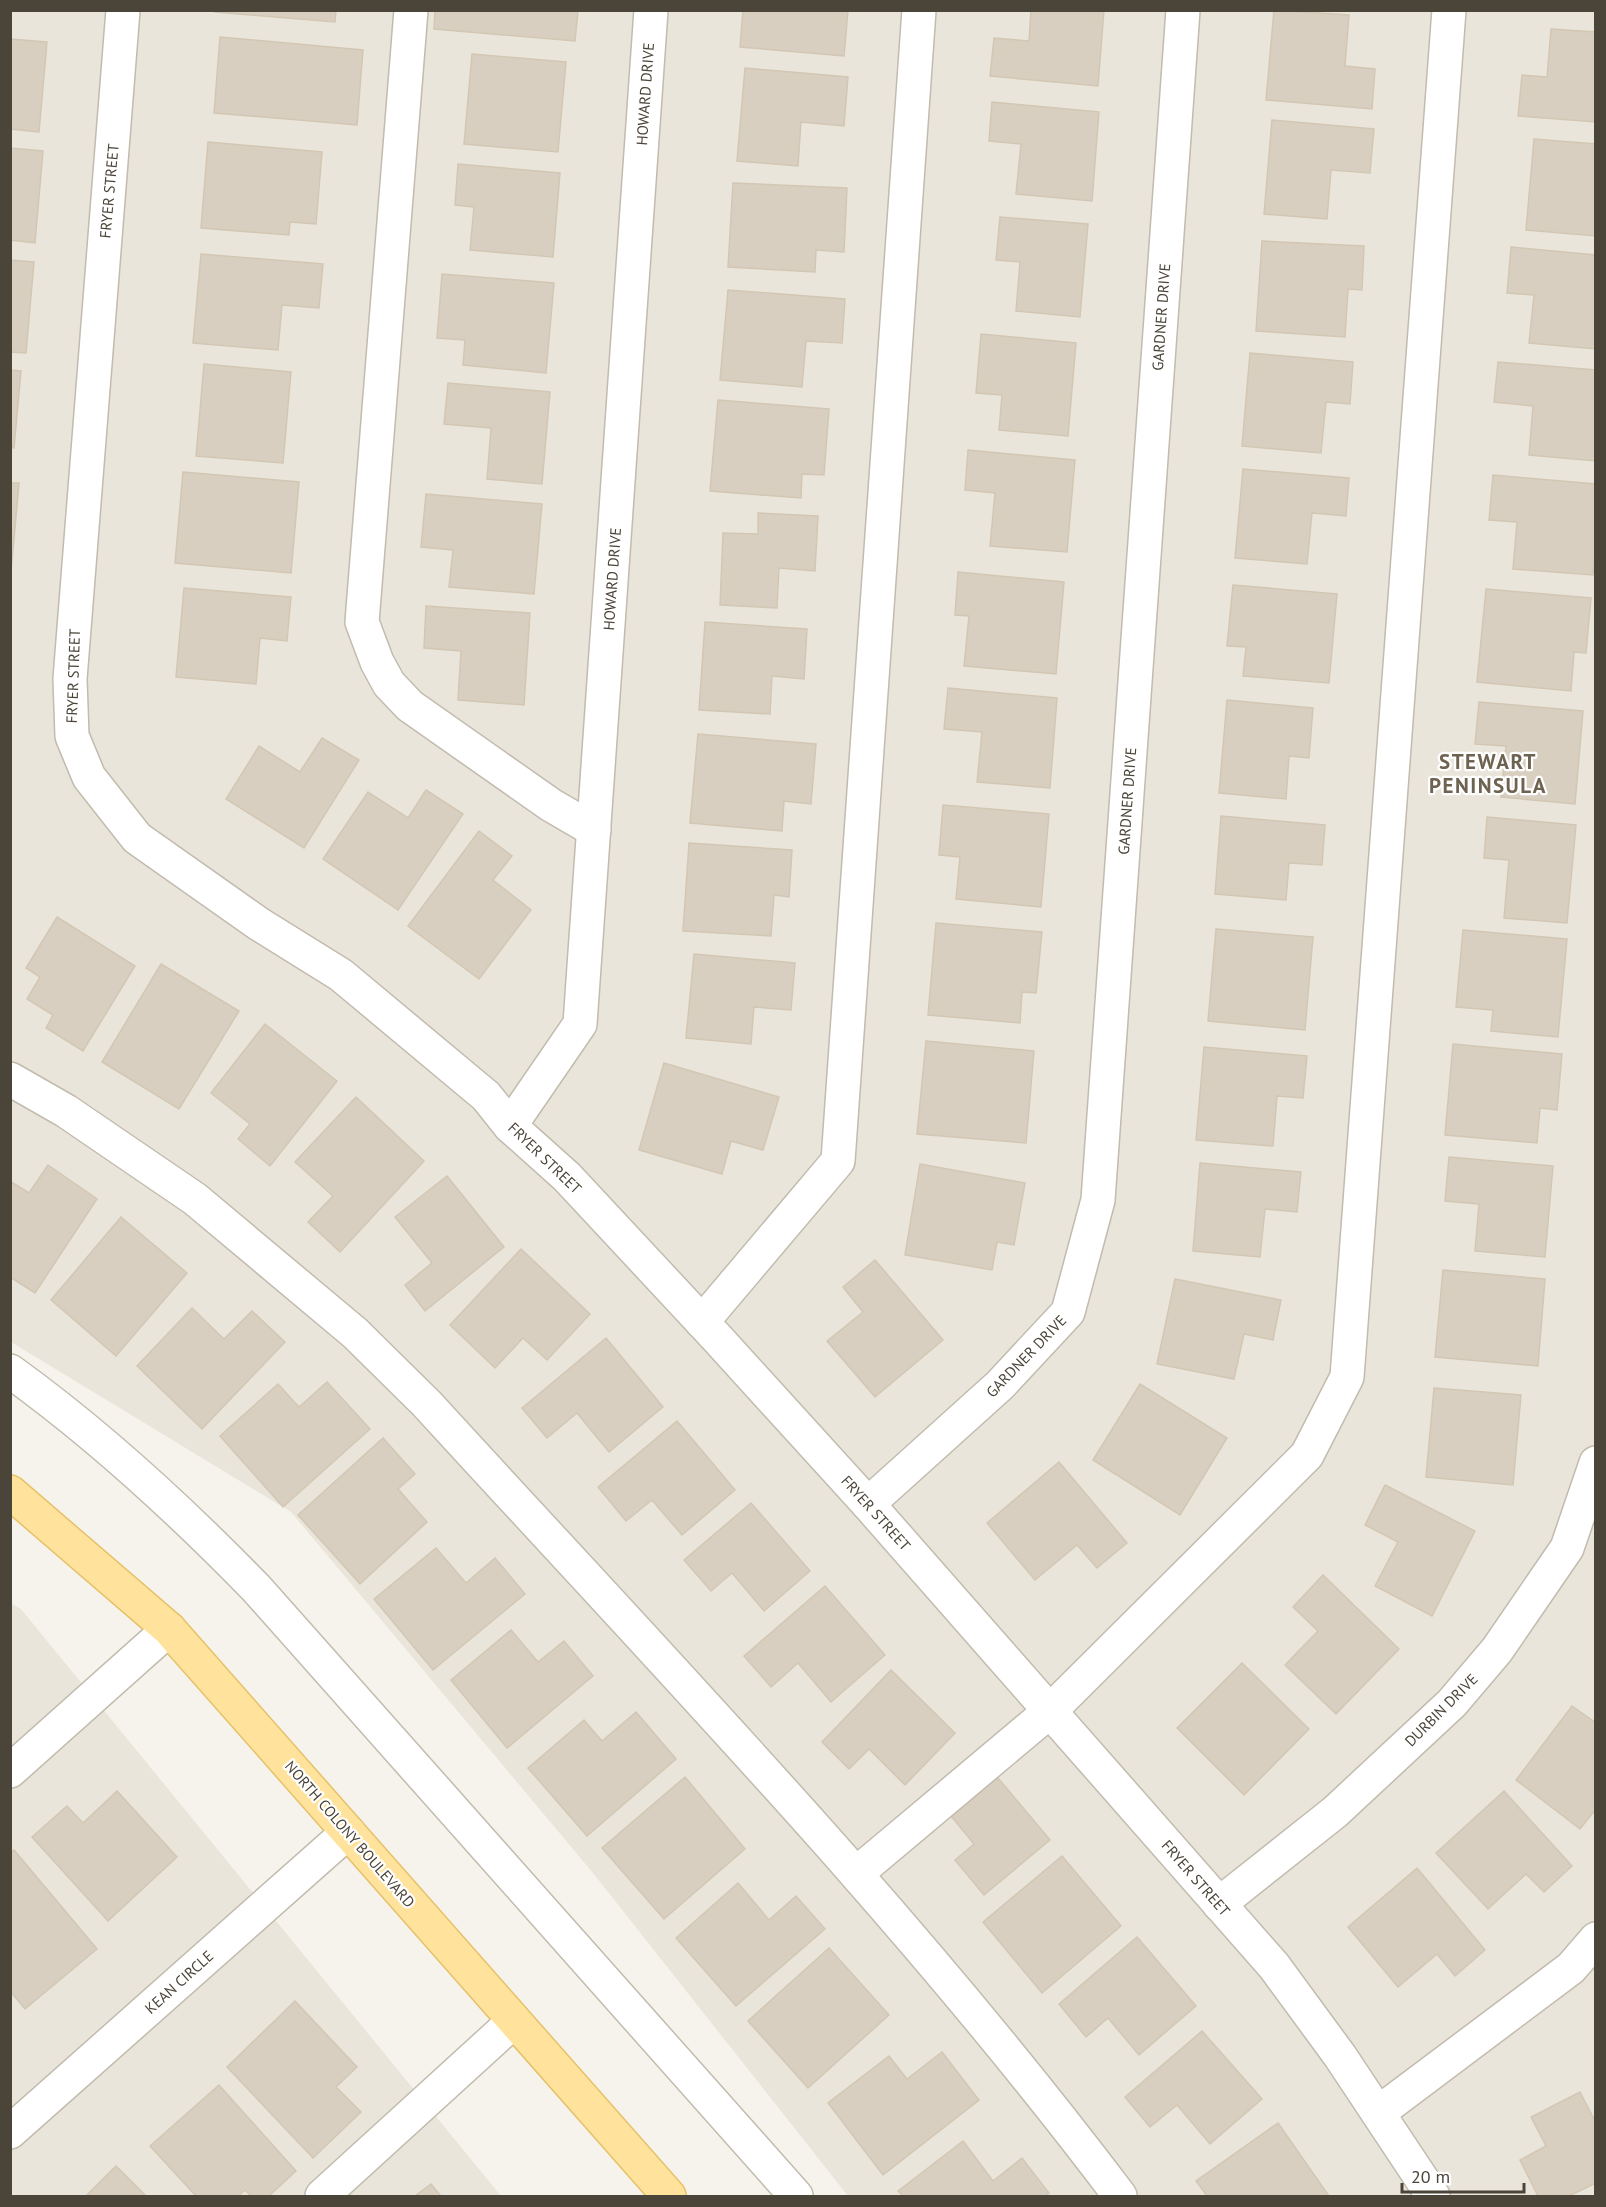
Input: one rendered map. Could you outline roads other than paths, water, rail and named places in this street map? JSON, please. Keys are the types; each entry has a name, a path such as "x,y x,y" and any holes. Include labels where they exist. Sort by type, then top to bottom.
{"main road":[{"name":"NORTH COLONY BOULEVARD","path":"10,1492 169,1629 669,2196"}],"street":[{"name":"FRYER STREET","path":"123,10 70,679 72,736 88,777 137,838 259,924 341,975 486,1096 510,1126 567,1177 868,1504 1274,1966 1340,2056 1433,2196"},
{"path":"411,10 362,622 377,662 389,684 410,706 550,805 594,830"},
{"name":"HOWARD DRIVE","path":"510,1126 580,1024 651,10"},
{"path":"702,1322 838,1161 919,10"},
{"name":"GARDNER DRIVE","path":"868,1504 1000,1385 1068,1311 1098,1200 1183,10"},
{"path":"857,1873 1050,1711 1306,1455 1347,1377 1449,10"},
{"path":"10,1079 66,1111 195,1199 355,1333 427,1404 857,1873 1070,2129 1120,2196"},
{"path":"10,1371 93,1436 202,1533 256,1588 796,2196"},
{"name":"DURBIN DRIVE","path":"1219,1904 1335,1812 1460,1694 1497,1650 1567,1548 1596,1463"},
{"path":"10,1771 169,1629"},
{"name":"KEAN CIRCLE","path":"10,2132 348,1832"},
{"path":"1378,2113 1571,1968 1596,1940"},
{"path":"322,2196 514,2021"}],"district":[{"name":"STEWART PENINSULA","path":"1488,773"}]}
